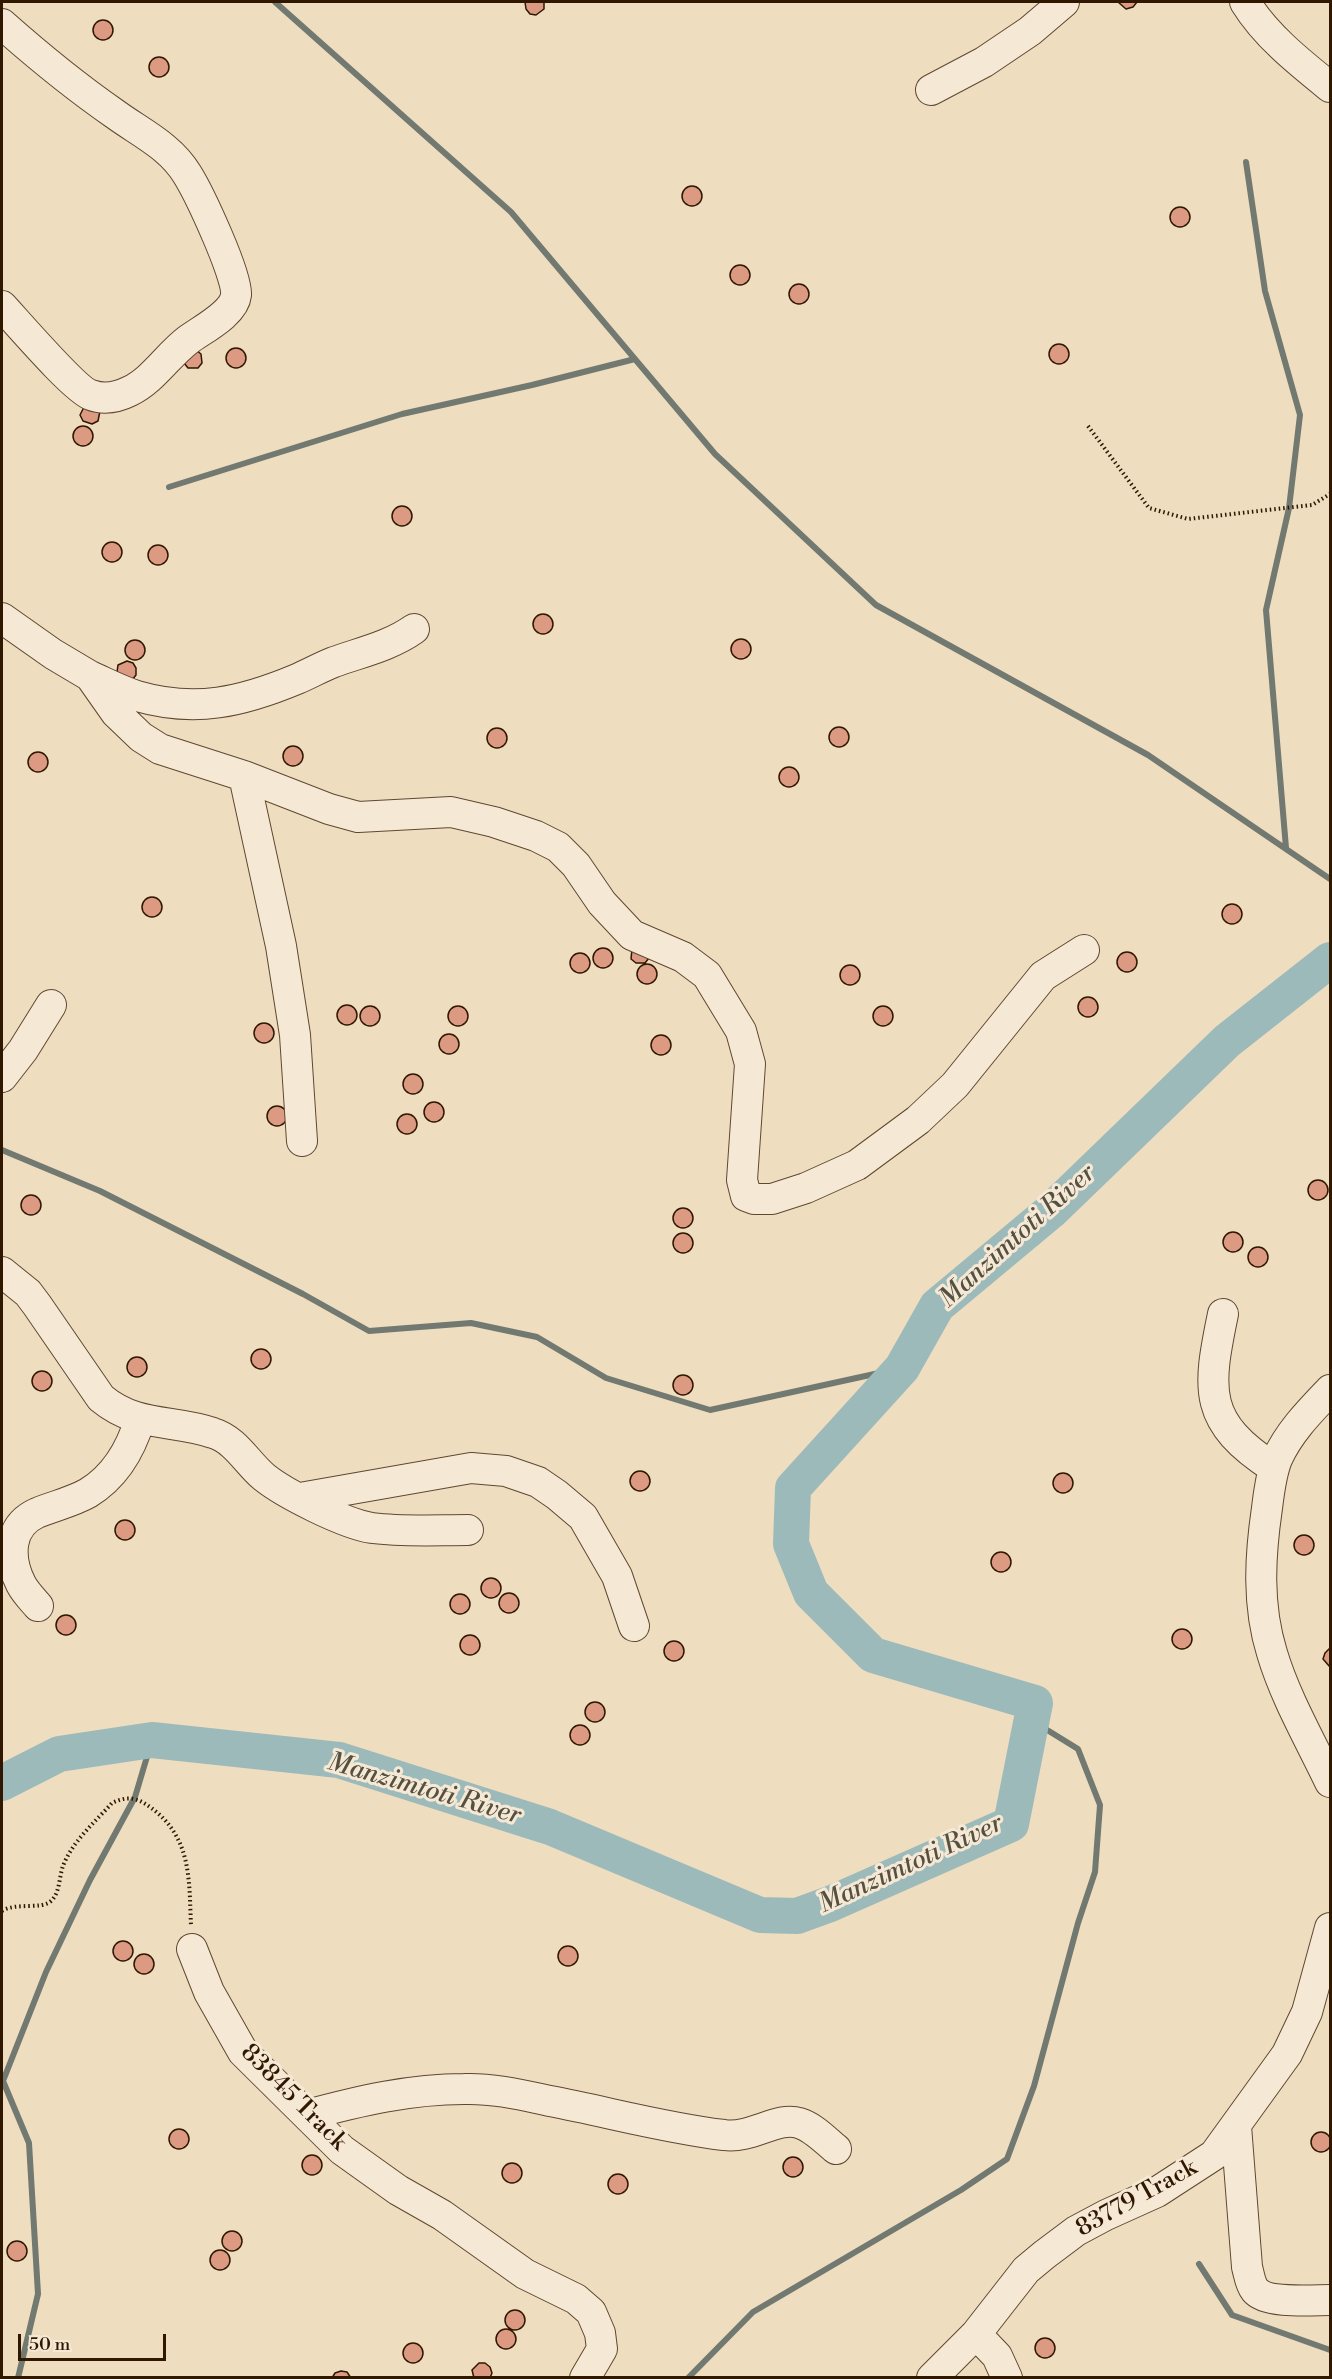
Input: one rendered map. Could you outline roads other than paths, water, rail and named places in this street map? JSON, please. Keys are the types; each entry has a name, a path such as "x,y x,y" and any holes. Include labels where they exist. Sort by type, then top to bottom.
{"street":[{"path":"931,90 984,62 1030,31 1064,2"},
{"path":"1245,2 1290,55 1330,87"},
{"path":"2,24 114,114 157,142 175,158 188,174 232,270 237,288 236,299 231,308 186,341 148,378 133,390 104,398 88,395 2,306"},
{"path":"2,618 53,654 90,676 135,696 164,703 199,706 226,702 296,680 332,663 400,639 414,629"},
{"path":"90,676 116,713 141,737 160,750 243,776 329,809 358,817 451,812 494,822 536,836 558,847 576,865 620,925 632,935 683,957 707,975 741,1031 750,1064 742,1180 746,1196 753,1199 772,1199 806,1188 857,1165 918,1120 955,1085 1043,976 1084,950"},
{"path":"243,776 276,923 295,1035 302,1141"},
{"path":"2,1077 51,1005"},
{"path":"2,1272 28,1293 101,1398 115,1410 140,1419 192,1427 229,1440 264,1477 300,1498 343,1518 370,1527 468,1530"},
{"path":"1223,1314 1214,1356 1212,1388 1217,1408 1227,1429 1240,1444 1274,1468"},
{"path":"1330,1390 1296,1427 1274,1468 1264,1527 1260,1577 1263,1611 1272,1653 1330,1782"},
{"path":"38,1606 21,1586 14,1567 12,1544 14,1533 18,1526 36,1514 68,1503 89,1492 106,1479 120,1464 130,1446 140,1419"},
{"path":"300,1498 471,1468 506,1471 538,1482 583,1517 617,1576 634,1626"},
{"name":"83779 Track","path":"932,2378 976,2334 1026,2270 1044,2255 1076,2231 1157,2192 1214,2155 1287,2054 1307,2012 1330,1928"},
{"name":"83845 Track","path":"192,1949 209,1992 243,2052 342,2150 442,2215 525,2274 576,2299 591,2312 600,2333 602,2349 585,2378"},
{"path":"307,2115 386,2096 422,2091 466,2089 506,2092 681,2129 728,2136 745,2135 780,2123 798,2122 810,2128 836,2149"},
{"path":"1236,2126 1248,2267 1254,2288 1264,2297 1276,2299 1330,2300"},
{"path":"976,2334 997,2356 1007,2378"}],"waterway":[{"path":"275,2 511,212 715,454 876,605 1148,755 1330,879"},
{"path":"1246,162 1265,291 1300,415 1289,508 1266,610 1286,848"},
{"path":"169,487 402,414 635,359"},
{"name":"Manzimtoti River","path":"2,1783 59,1754 152,1740 339,1760 550,1827 760,1915 797,1916 830,1904 1011,1824 1035,1703 873,1655 811,1593 791,1544 793,1488 902,1368 937,1306 1051,1211 1227,1041 1330,960"},
{"path":"2,1150 100,1191 303,1294 369,1331 471,1323 537,1337 606,1378 710,1410 902,1368"},
{"path":"688,2378 753,2312 961,2190 1007,2159 1034,2086 1078,1923 1095,1872 1100,1805 1078,1749 1031,1720"},
{"path":"18,2378 38,2294 29,2143 3,2081 46,1972 90,1880 135,1797 152,1740"},
{"path":"1199,2264 1232,2315 1330,2350"}]}
